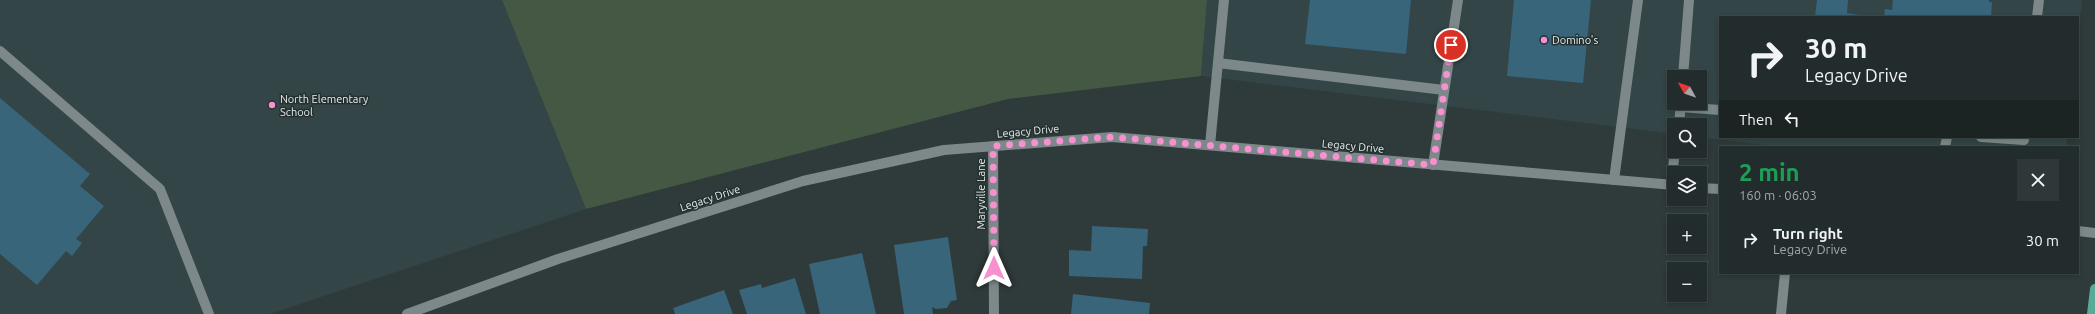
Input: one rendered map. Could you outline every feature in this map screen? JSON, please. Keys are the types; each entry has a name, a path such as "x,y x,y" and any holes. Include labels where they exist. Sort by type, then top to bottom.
{"main road":[{"path":"2092,314 2095,290"}],"street":[{"path":"1210,145 1224,0"},
{"path":"1433,165 1458,0"},
{"path":"1614,180 1638,0"},
{"path":"1684,70 1689,0"},
{"path":"2037,16 2039,0"},
{"path":"0,51 160,189 209,314"},
{"path":"1218,63 1444,90"},
{"path":"1707,108 1719,110"},
{"name":"Legacy Drive","path":"407,314 558,259 803,181 944,150 1112,137 1667,185"},
{"path":"1995,138 2024,140 2024,138"},
{"name":"Maryville Lane","path":"993,146 994,314"},
{"path":"1707,188 1719,189"},
{"path":"2079,231 2095,233"},
{"path":"1781,314 1785,274"}],"shaded area":[{"name":"North Elementary School","path":"0,0 502,0 586,209 270,314 0,314"},
{"path":"1207,0 2082,0 2079,28 2079,16 1719,16 1719,138 2067,138 2066,146 1773,146 1707,138 1707,118 1667,118 1667,133 1201,76"}],"green space":[{"path":"502,0 1207,0 1201,76 1008,99 586,209"}],"building":[{"path":"1310,0 1411,0 1406,54 1305,44"},
{"path":"1514,0 1591,0 1583,83 1507,76"},
{"path":"1817,0 1848,0 1847,13 1865,16 1815,16"},
{"path":"1893,0 1989,0 1989,2 1992,2 1991,16 1884,16 1885,9 1892,10"},
{"path":"0,98 90,174 80,186 104,206 76,239 82,243 72,256 66,251 37,285 0,254"},
{"path":"1092,226 1148,229 1147,246 1143,246 1142,279 1069,276 1069,250 1091,251"},
{"path":"948,237 957,300 951,301 947,308 936,309 932,307 933,314 904,314 894,245"},
{"path":"862,253 876,314 820,314 809,264"},
{"path":"795,278 806,314 747,314 739,290 761,284 762,288"},
{"path":"724,290 733,314 675,314 673,308"},
{"path":"1073,294 1150,303 1149,314 1071,314"}],"place":[{"name":"Domino's","path":"1544,40"},
{"name":"North Elementary School","path":"272,105"}],"route":[{"path":"994,268 993,146 1112,137 1433,165 1451,45"}]}
